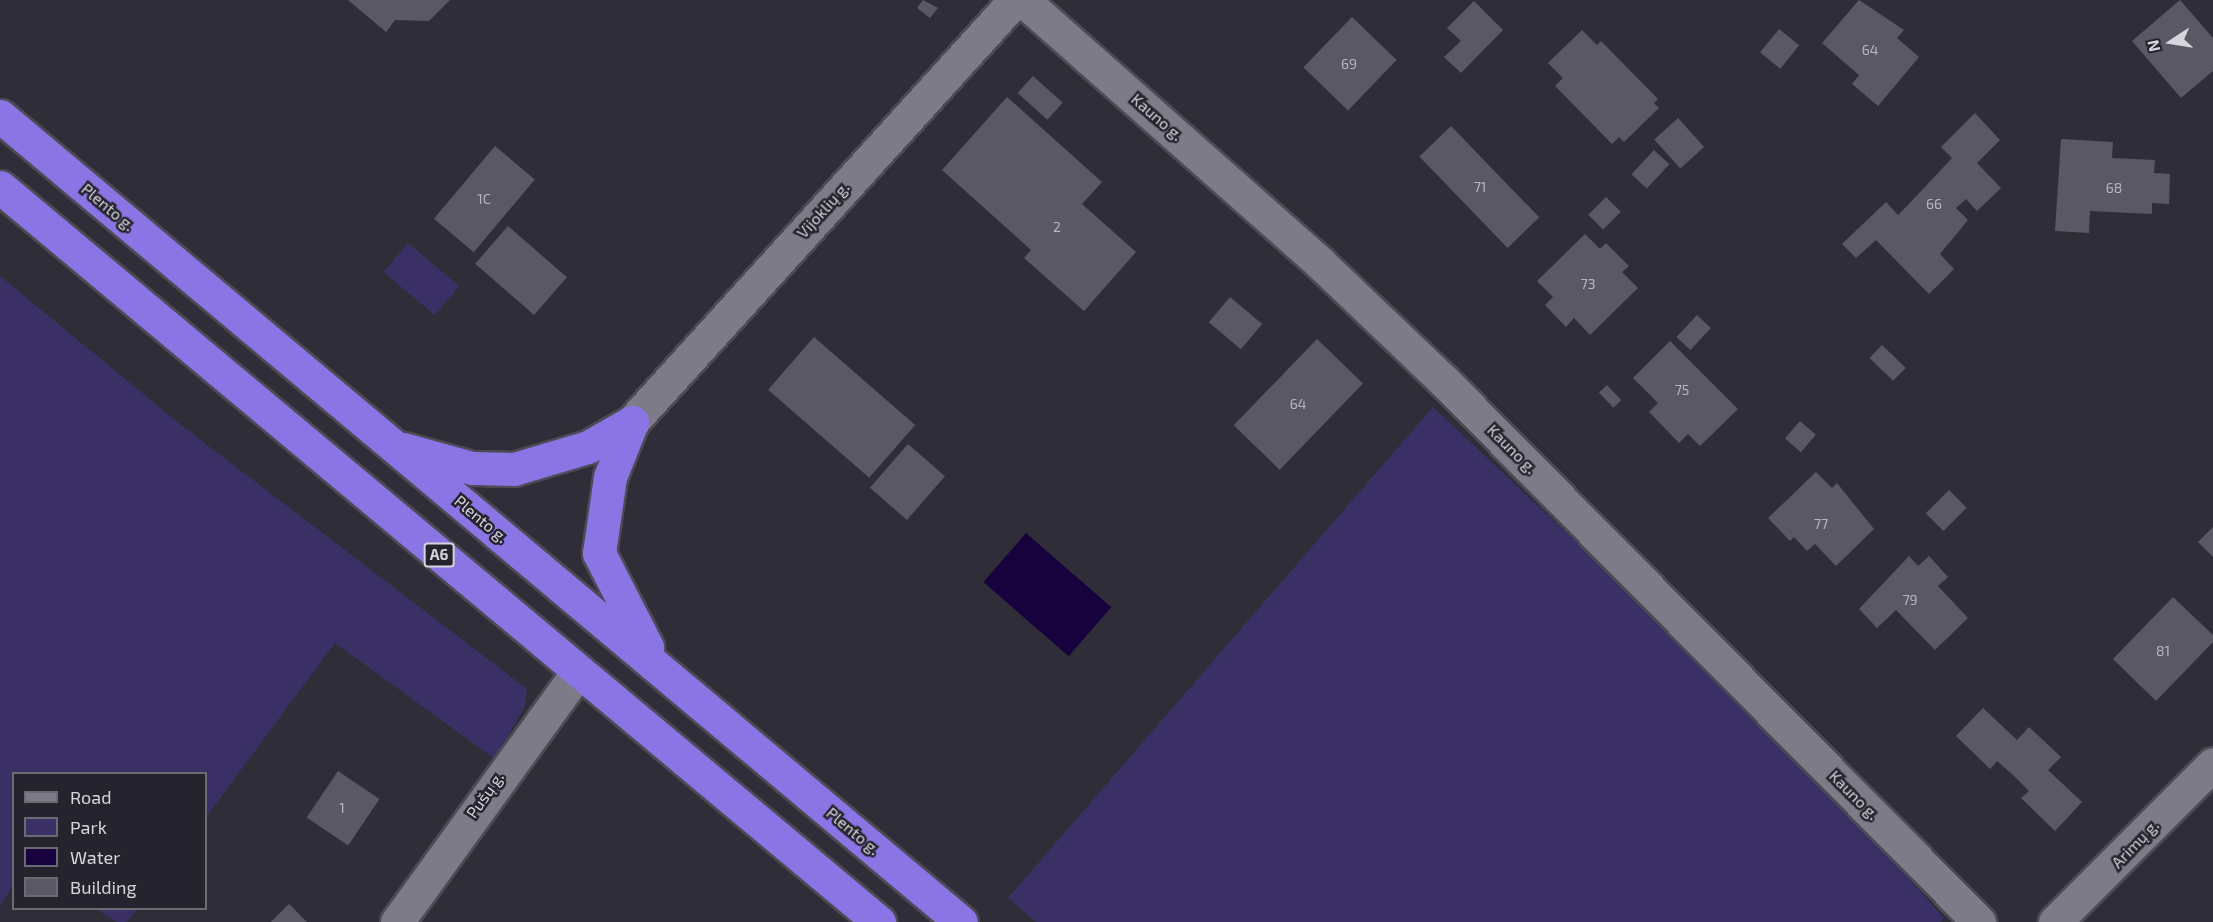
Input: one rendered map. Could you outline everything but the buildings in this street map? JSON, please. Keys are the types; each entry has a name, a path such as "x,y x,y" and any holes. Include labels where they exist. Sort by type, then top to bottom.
{"highway":[{"name":"Plento g.","path":"0,116 961,922"},
{"name":"A6","path":"0,187 879,922"},
{"path":"394,446 472,468 514,469 588,447 632,422"},
{"path":"632,422 610,477 599,521 599,553 658,667"}],"street":[{"name":"Vijoklių g.","path":"632,422 1015,0"},
{"name":"Kauno g.","path":"1023,0 1302,247 1444,381 1979,922"},
{"name":"Pušų g.","path":"397,922 578,672"},
{"name":"Arimų g.","path":"2055,922 2213,764"}],"green space":[{"path":"408,243 459,286 435,315 384,272"},
{"path":"0,276 181,425 527,689 525,706 495,759 335,643 207,816 207,772 12,772 12,886 0,907"},
{"path":"1433,407 1767,721 1944,918 1941,922 1036,922 1008,898"},
{"path":"98,910 136,910 127,922 116,922"}],"water":[{"path":"1026,533 1111,607 1069,656 983,582"}]}
